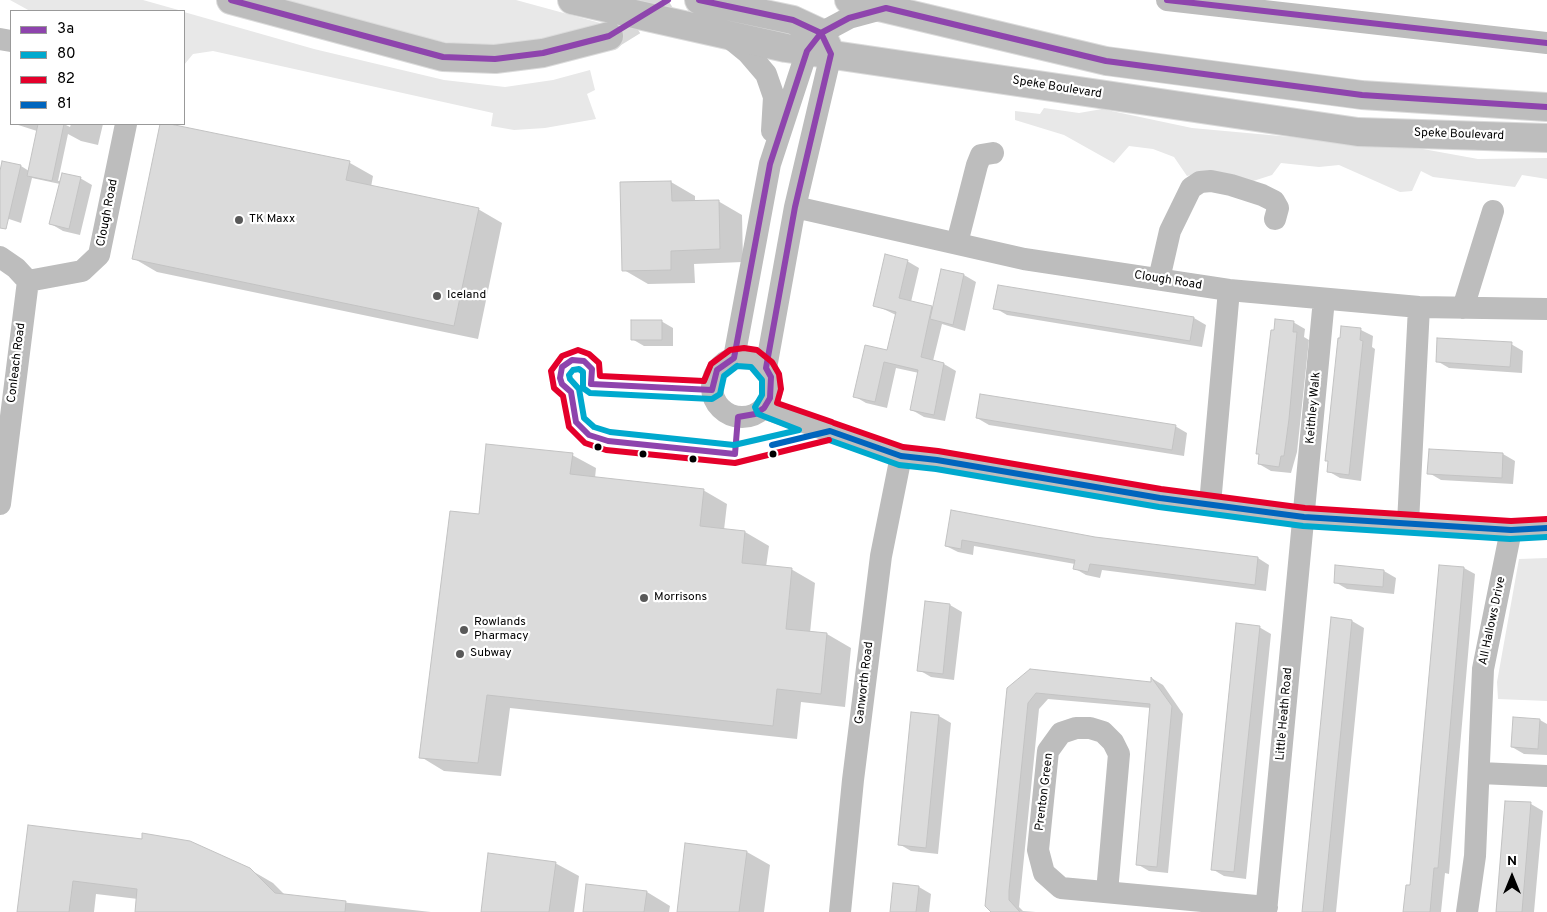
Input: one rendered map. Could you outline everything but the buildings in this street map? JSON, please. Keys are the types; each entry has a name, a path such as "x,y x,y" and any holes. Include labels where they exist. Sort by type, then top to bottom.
{"highway":[{"path":"231,0 443,57 495,59 543,53 609,36"},
{"name":"Speke Boulevard","path":"572,0 786,48 820,46 1358,132 1547,138"},
{"path":"699,0 793,20 820,46"},
{"path":"849,0 1106,61 1362,95 1547,107"}],"street":[{"path":"1167,0 1547,43"},
{"path":"770,164 820,46 849,18 886,8"},
{"path":"726,35 748,53 766,74 774,97 770,164 734,358"},
{"path":"766,368 795,207 820,46"},
{"name":"Clough Road","path":"28,281 82,271 99,254 126,125"},
{"path":"957,244 977,165 982,155 993,153"},
{"path":"1159,279 1170,231 1191,188 1200,182 1211,181 1231,185 1262,195 1274,201 1278,208 1275,219"},
{"name":"Clough Road","path":"795,207 1024,259 1229,290 1324,300 1419,306 1547,309"},
{"path":"1463,308 1493,211"},
{"path":"0,257 16,268 28,281"},
{"name":"Conleach Road","path":"0,504 28,281"},
{"path":"1210,504 1229,290"},
{"name":"Keithley Walk","path":"1304,517 1324,300"},
{"path":"1408,523 1419,306"},
{"path":"744,357 754,360 766,368 771,377 772,388 770,398 764,408 755,414 738,417 719,407 714,398 713,379 717,370 734,358 744,357"},
{"path":"764,408 901,456 1160,498 1304,517 1511,530 1547,528"},
{"name":"Ganworth Road","path":"840,912 853,780 881,556 901,456"},
{"name":"Little Heath Road","path":"1267,910 1304,517"},
{"name":"All Hallows Drive","path":"1467,912 1475,856 1483,669 1511,530"},
{"name":"Prenton Green","path":"1108,892 1120,754 1113,742 1103,732 1090,728 1076,728 1061,733 1048,751 1038,850 1044,873 1061,888 1267,910"},
{"path":"1480,773 1547,776"}],"shaded area":[{"path":"10,0 143,0 178,10 28,10"},
{"path":"273,0 516,0 604,24 516,48 444,42"},
{"path":"185,12 314,49 444,80 505,87 553,80 590,70 595,90 587,94 596,119 545,128 514,130 491,126 493,113 213,51 193,54 185,64"},
{"path":"1044,108 1079,113 1102,109 1192,128 1423,149 1478,159 1547,158 1547,179 1522,175 1515,187 1433,177 1421,171 1412,191 1400,192 1339,165 1319,167 1281,163 1272,175 1247,183 1202,172 1187,176 1174,157 1153,149 1129,146 1114,163 1064,135 1015,120 1015,111 1040,114"},
{"path":"1547,558 1547,701 1498,699 1497,682 1519,559"}],"tunnel":[{"path":"609,36 668,0"}],"transit line":[{"name":"3a","path":"231,0 443,57 495,59 543,53 609,36 668,0"},
{"name":"3a","path":"699,0 793,20 821,33"},
{"name":"3a","path":"1167,0 1547,43"},
{"name":"3a","path":"821,33 849,18 886,8 1106,61 1362,95 1547,107"},
{"name":"3a","path":"821,33 831,54 795,207 766,368 771,377 770,398 764,408 755,414 738,417 735,454 608,441 589,435 576,422 571,392 562,384 560,378 562,367 572,360 584,361 592,369 591,384 712,390 717,370 734,358 770,164 807,51 821,33"},
{"name":"82","path":"829,440 735,463 606,450 585,443 569,427 563,396 554,388 551,371 562,356 578,350 589,354 599,363 600,376 704,381 711,364 730,350 744,348 757,350 772,362 779,374 781,389 777,403 832,422"},
{"name":"80","path":"737,366 751,367 762,380 762,395 755,407 758,414 799,430 734,445 610,432 594,427 584,418 579,389 570,379 569,375 573,370 579,369 583,372 583,388 590,393 712,399 720,394 724,376 737,366"},
{"name":"82","path":"834,423 903,447 938,451 1161,489 1305,508 1511,521 1547,519"},
{"name":"81","path":"772,445 830,431 901,456 937,460 1160,498 1304,517 1511,530 1547,528"},
{"name":"80","path":"829,440 899,465 936,469 1159,507 1303,526 1510,539 1547,537"}],"place":[{"name":"TK Maxx","path":"239,220"},
{"name":"Iceland","path":"437,296"},
{"name":"Morrisons","path":"644,598"},
{"name":"Rowlands Pharmacy","path":"464,630"},
{"name":"Subway","path":"460,654"}]}
